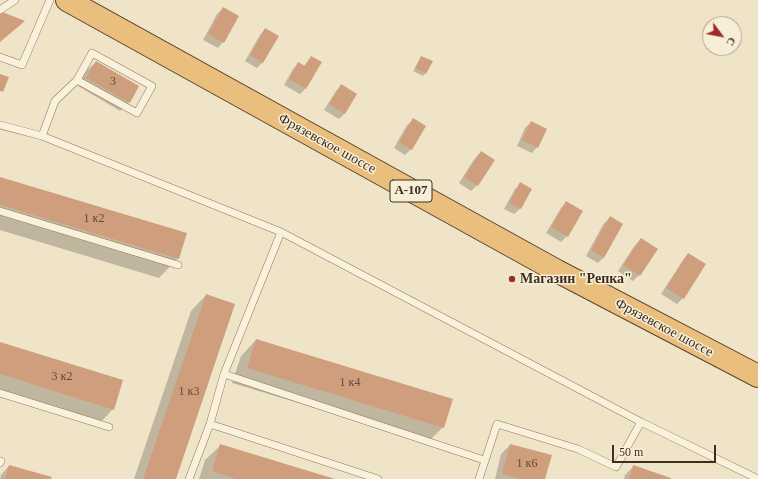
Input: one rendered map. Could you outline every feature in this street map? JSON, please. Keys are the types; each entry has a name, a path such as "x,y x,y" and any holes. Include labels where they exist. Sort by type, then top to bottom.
{"highway":[{"name":"Фрязевское шоссе","path":"68,0 557,272 758,376"}],"lane":[{"path":"0,10 15,0"},
{"path":"0,57 22,65 50,0"},
{"path":"42,136 55,101 77,80 92,53 152,86 137,113 77,80"},
{"path":"0,125 42,136 281,232 641,422 758,479"},
{"path":"0,212 178,265"},
{"path":"189,479 210,424 224,374 281,232"},
{"path":"224,374 484,460"},
{"path":"0,393 109,427"},
{"path":"478,479 497,424 578,449 616,467 641,422"},
{"path":"210,424 378,479"}],"building":[{"path":"223,7 239,16 224,43 208,34"},
{"path":"0,11 25,21 0,42"},
{"path":"265,28 279,36 263,63 250,55"},
{"path":"311,56 322,62 306,89 289,79 298,62 305,66"},
{"path":"421,56 433,61 426,74 415,68"},
{"path":"96,61 139,86 130,103 86,78"},
{"path":"0,74 9,77 3,92 0,91"},
{"path":"341,84 357,94 345,114 329,104"},
{"path":"413,118 426,126 412,150 399,142"},
{"path":"531,121 547,129 538,148 522,140"},
{"path":"481,151 495,160 478,186 464,177"},
{"path":"0,177 187,233 179,259 0,205"},
{"path":"520,182 532,189 521,209 509,203"},
{"path":"566,201 583,211 568,237 551,227"},
{"path":"610,216 623,224 604,258 591,250"},
{"path":"641,238 658,249 640,276 623,265"},
{"path":"688,253 706,264 684,299 666,288"},
{"path":"206,294 235,304 176,479 143,479"},
{"path":"256,339 453,399 444,428 247,368"},
{"path":"0,342 123,380 114,410 0,374"},
{"path":"220,444 335,479 236,479 212,471"},
{"path":"510,444 552,455 545,479 521,479 502,474"},
{"path":"9,465 52,477 51,479 5,479"},
{"path":"633,465 671,478 671,479 629,479"}],"place":[{"name":"Магазин \"Репка\"","path":"512,279"}]}
